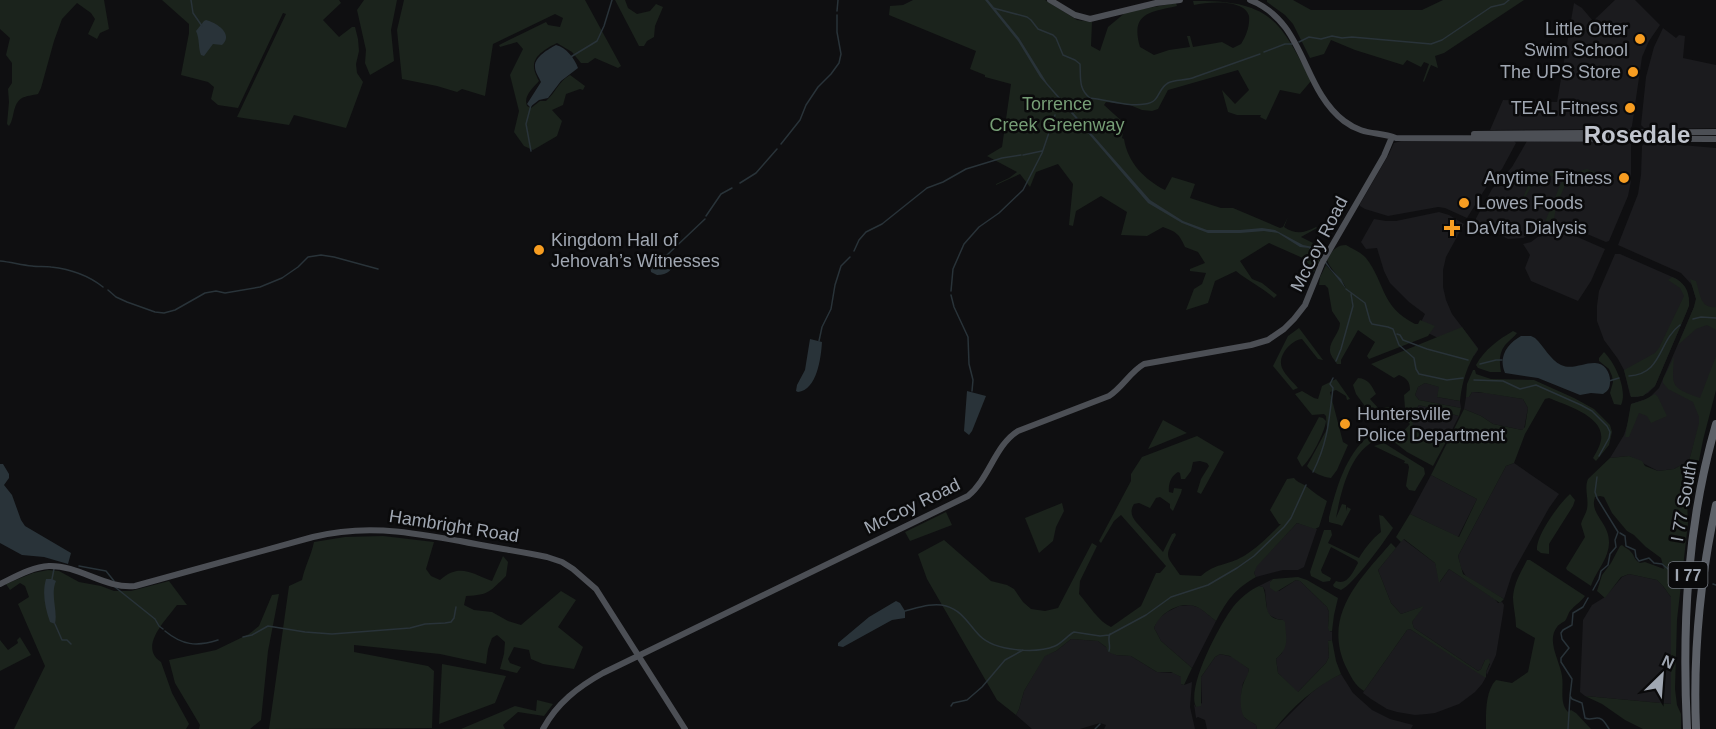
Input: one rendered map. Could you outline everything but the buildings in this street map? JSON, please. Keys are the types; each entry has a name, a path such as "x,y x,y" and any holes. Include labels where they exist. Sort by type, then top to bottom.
{"highway":[{"name":"I 77 South","path":"1689,729 1684,642 1688,571 1698,500 1716,424"},
{"name":"I 77","path":"1689,729 1688,642 1691,571 1701,501 1716,435"},
{"name":"I 77","path":"1696,729 1695,660 1698,625 1704,572 1716,505"},
{"name":"I 77","path":"1701,729 1702,625 1716,524"}],"main road":[{"path":"1050,0 1075,15 1089,19 1180,0"},
{"path":"1250,0 1270,11 1284,25 1292,36 1322,96 1333,111 1356,128 1370,133 1396,138 1557,139 1706,139 1716,135"},
{"path":"1392,137 1396,135 1502,133 1716,135"},
{"path":"1557,139 1576,137 1578,133"},
{"name":"McCoy Road","path":"543,729 562,703 580,687 603,673 965,498 978,486 1012,435 1108,396 1141,366 1251,345 1273,336 1289,325 1305,305 1324,260 1392,137"},
{"name":"Hambright Road","path":"0,584 36,569 50,566 70,569 115,585 135,586 326,534 364,530 393,530 536,555 562,562 581,574 596,590 685,729"}],"shaded area":[{"path":"985,0 988,0 1019,38 1047,83 1150,200 1183,221 1207,230 1262,228 1275,230 1303,245 1313,247 1315,254 1325,260 1341,279 1346,289 1325,263 1314,256 1309,248 1300,247 1278,233 1264,231 1208,233 1182,223 1148,203 1040,77 1018,41"},
{"path":"1615,0 1635,0 1660,25 1642,57 1630,129 1490,130 1503,100 1557,102 1574,3 1582,8 1593,21"},
{"path":"206,20 219,26 226,37 222,45 213,44 204,56 200,52 196,31"},
{"name":"Rosedale","path":"1663,28 1676,38 1679,35 1685,36 1683,58 1716,65 1716,128 1651,129 1641,125 1646,77 1654,47"},
{"path":"556,45 570,54 578,68 561,81 548,98 539,100 530,107 527,104 541,82 535,63 542,54"},
{"path":"1401,141 1514,141 1516,143 1502,169 1490,181 1467,218 1438,207 1388,216 1365,209 1360,204 1394,143"},
{"path":"1527,141 1629,142 1631,144 1631,181 1628,196 1609,241 1606,242 1559,224 1546,226 1523,238 1508,239 1474,222 1492,189 1512,167"},
{"path":"1646,142 1716,148 1716,367 1689,461 1674,469 1658,471 1629,456 1610,458 1624,435 1631,404 1649,398 1659,388 1696,299 1692,285 1681,273 1618,245 1638,194 1642,146"},
{"path":"1439,212 1464,224 1446,257 1443,287 1452,314 1478,348 1474,356 1418,328 1425,314 1390,283 1377,248 1366,249 1361,242 1374,219 1396,221"},
{"path":"1558,230 1605,249 1591,281 1578,301 1531,281 1525,268 1530,255 1523,244 1531,242 1543,233"},
{"path":"661,254 676,260 670,271 657,275 651,272 650,265"},
{"path":"1615,254 1620,254 1677,279 1685,287 1689,299 1687,311 1655,386 1648,393 1638,397 1631,397 1624,370 1604,340 1597,321 1599,291"},
{"path":"1521,336 1535,338 1561,365 1569,367 1590,363 1601,364 1609,375 1608,389 1603,394 1580,395 1538,378 1505,373 1503,356 1508,347"},
{"path":"810,339 822,342 819,364 810,386 798,392 796,391 797,385 805,370"},
{"path":"1425,383 1440,387 1437,397 1460,401 1461,408 1419,400 1415,395 1418,387"},
{"path":"967,391 986,396 969,435 964,431"},
{"path":"1472,392 1523,399 1528,408 1524,429 1493,424 1464,409 1466,397 1469,397"},
{"path":"1419,405 1459,416 1448,438 1412,425 1412,415"},
{"path":"1514,463 1559,494 1512,574 1504,599 1467,578 1458,556 1506,466"},
{"path":"0,464 3,464 9,474 4,485 12,495 25,526 71,553 68,564 44,557 22,555 0,543"},
{"path":"1431,475 1477,499 1458,537 1410,514"},
{"path":"1297,523 1317,529 1304,567 1256,577 1254,573 1256,566"},
{"path":"1403,539 1435,563 1440,582 1449,569 1504,605 1496,655 1487,675 1490,664 1485,660 1478,671 1414,628 1412,622 1422,607 1401,614 1391,603 1378,570"},
{"path":"1629,574 1657,580 1671,597 1671,704 1585,696 1580,692 1583,620 1592,605 1605,597 1622,577"},
{"path":"46,579 56,581 54,586 55,624 50,622 45,606"},
{"path":"1273,579 1270,582 1279,591 1296,580 1300,581 1327,607 1329,612 1328,628 1332,631 1332,640 1328,641 1329,657 1297,693 1278,673 1276,659 1282,653 1283,620 1269,615 1265,590 1259,586"},
{"path":"896,601 905,611 905,618 892,620 843,647 838,646 838,643 869,617"},
{"path":"1191,605 1200,608 1216,621 1192,668 1161,641 1154,628 1157,620 1167,612 1179,606"},
{"path":"1410,629 1486,677 1482,684 1459,704 1435,713 1415,715 1387,709 1363,693 1407,630"},
{"path":"1071,639 1098,641 1116,655 1131,656 1157,672 1174,673 1181,677 1181,684 1192,682 1190,707 1195,729 1104,729 1106,725 1100,723 1080,729 1032,729 1016,715 1024,691 1045,655 1056,651"},
{"path":"1220,654 1233,657 1249,669 1241,696 1243,714 1256,725 1257,729 1207,729 1205,720 1196,718 1194,704 1196,707 1202,703 1201,677 1215,657"},
{"path":"1341,674 1353,693 1372,710 1390,719 1413,725 1411,729 1275,729 1311,693 1325,682"}],"green space":[{"path":"0,0 104,0 109,29 100,33 97,39 88,34 95,19 91,13 77,3 62,19 38,94 24,97 19,101 9,126 7,124 8,89 12,83 12,63 6,55 10,38 0,29"},
{"path":"162,0 339,0 341,3 323,20 339,37 355,27 359,51 356,64 357,73 363,82 346,128 294,115 289,125 237,117 286,14 283,13 238,108 218,105 211,99 214,87 208,82 181,75 189,24"},
{"path":"364,0 397,0 391,30 394,61 370,75 365,63 366,50 357,10"},
{"path":"404,0 585,0 621,66 618,68 595,58 588,63 581,63 572,52 557,43 539,55 534,67 539,81 527,96 527,106 531,108 540,101 546,101 570,75 585,86 583,90 566,94 563,105 552,110 562,121 557,136 533,150 524,146 514,132 519,111 510,75 523,49 517,42 500,47 499,45 546,22 548,25 560,27 563,18 555,14 493,44 485,96 462,89 457,92 402,79 397,30"},
{"path":"615,0 625,0 628,8 637,14 650,11 656,4 663,7 655,26 654,37 644,46 639,46"},
{"name":"Torrence Creek Greenway","path":"913,0 1045,0 1077,20 1092,22 1091,46 1100,51 1108,27 1126,12 1176,3 1177,6 1158,10 1140,21 1138,36 1140,47 1154,55 1190,47 1187,36 1190,36 1193,47 1222,42 1233,48 1241,44 1249,23 1246,11 1235,4 1194,5 1193,1 1219,2 1240,4 1269,18 1290,43 1311,81 1300,94 1280,90 1266,120 1260,117 1261,115 1237,115 1228,112 1222,90 1235,104 1249,90 1238,70 1168,90 1158,109 1152,111 1106,102 1104,105 1125,124 1122,138 1133,163 1157,186 1165,190 1172,177 1195,184 1190,198 1221,208 1233,208 1280,228 1283,227 1288,217 1284,227 1296,232 1304,232 1316,227 1301,237 1325,249 1314,272 1305,259 1269,243 1240,261 1252,279 1262,283 1277,295 1274,298 1236,271 1215,281 1208,303 1186,310 1194,289 1202,284 1206,273 1190,271 1190,269 1205,263 1198,252 1185,247 1174,232 1163,227 1147,236 1121,235 1127,212 1101,196 1076,211 1073,226 1069,225 1073,184 1058,164 1036,172 1030,187 1020,174 996,185 1017,172 987,156 1002,147 1011,84 985,77 970,69 976,51 889,15 890,6 903,5"},
{"path":"1267,0 1293,0 1311,10 1422,10 1443,0 1524,0 1444,53 1435,56 1438,68 1431,65 1424,82 1429,64 1424,62 1421,67 1407,60 1403,65 1331,40 1324,54 1310,58 1293,24"},
{"path":"1587,169 1601,177 1613,180 1612,184 1583,173 1567,180 1556,207 1554,219 1545,222 1563,181 1562,176 1537,177 1518,209 1533,172 1566,175"},
{"path":"1346,245 1366,258 1395,310 1415,324 1418,324 1420,320 1435,326 1428,336 1369,359 1367,356 1375,342 1358,330 1341,364 1337,364 1330,347 1340,323 1332,311 1328,288 1325,285 1319,285 1326,265 1346,288 1327,260 1339,246"},
{"path":"1672,277 1686,288 1689,306 1655,386 1643,396 1631,397 1624,370 1655,353 1684,296 1680,288 1668,280"},
{"path":"1690,279 1696,281 1704,303 1716,307 1716,330 1707,325 1696,329 1678,345 1696,299"},
{"path":"1462,327 1478,349 1466,374 1460,401 1437,397 1439,387 1425,383 1418,387 1415,395 1419,400 1461,408 1459,416 1419,405 1412,415 1413,426 1448,438 1433,466 1407,452 1380,431 1380,428 1385,426 1399,436 1410,424 1403,417 1404,395 1410,387 1404,377 1399,375 1394,378 1371,364"},
{"path":"1299,328 1323,360 1318,359 1302,339 1286,349 1281,363 1285,373 1298,388 1293,390 1273,366 1288,336"},
{"path":"1513,331 1517,333 1504,346 1501,353 1501,372 1490,372 1478,368 1476,365 1488,350"},
{"path":"1604,352 1622,385 1621,405 1614,404 1610,393 1612,376 1609,369 1599,361"},
{"path":"1716,356 1716,390 1695,481 1687,500 1688,523 1677,620 1675,689 1681,714 1681,729 1643,729 1585,696 1671,704 1671,597 1657,580 1629,574 1621,577 1605,598 1597,591 1602,575 1620,546 1629,550 1640,563 1645,562 1664,569 1661,558 1627,531 1612,513 1604,497 1600,496 1595,497 1594,503 1608,535 1609,542 1605,559 1591,586 1566,568 1585,537 1581,524 1587,509 1588,479 1610,458 1629,456 1658,471 1674,469 1689,461 1699,417 1693,402 1668,389 1663,379 1674,357 1673,380 1675,385 1700,398"},
{"path":"1473,370 1476,374 1491,379 1534,380 1594,409 1610,425 1612,432 1609,445 1596,461 1593,458 1601,440 1601,432 1597,424 1574,408 1549,398 1545,399 1525,434 1514,463 1506,466 1458,556 1463,574 1504,599 1500,603 1449,569 1439,583 1435,563 1404,539 1401,542 1396,537 1410,514 1459,537 1477,499 1431,475 1464,409 1493,424 1522,430 1525,427 1528,408 1523,399 1478,392 1472,392 1469,397 1466,397 1467,384"},
{"path":"1358,378 1371,385 1376,394 1370,399 1380,410 1386,407 1392,408 1386,418 1381,421 1375,420 1356,394 1353,385"},
{"path":"1336,379 1350,399 1347,400 1346,396 1336,390 1330,392 1343,442 1348,445 1331,478 1312,471 1307,466 1327,429 1326,416 1324,414 1312,415 1295,394 1302,391 1318,399 1322,386"},
{"path":"1655,394 1667,416 1651,423 1647,416 1639,413 1629,437 1625,437 1631,404"},
{"path":"1319,417 1326,421 1323,432 1313,453 1302,467 1297,458"},
{"path":"1163,420 1187,433 1148,449"},
{"path":"1372,433 1376,433 1379,439 1369,444 1354,462 1344,484 1336,518 1342,504 1346,505 1346,511 1347,507 1351,509 1342,526 1329,522 1335,494 1349,460 1355,450"},
{"path":"1197,436 1224,452 1201,494 1197,492 1201,479 1209,466 1200,461 1193,462 1191,471 1185,479 1181,479 1178,472 1172,478 1169,492 1173,493 1174,488 1182,489 1173,511 1170,504 1160,497 1156,498 1150,508 1139,503 1134,504 1132,511 1136,522 1163,552 1172,534 1175,533 1168,557 1180,575 1201,576 1211,569 1235,561 1262,542 1281,524 1270,510 1287,479 1294,478 1327,501 1319,527 1315,529 1297,523 1257,566 1254,573 1256,577 1232,596 1216,621 1200,608 1191,605 1171,609 1161,617 1154,628 1161,641 1192,668 1184,685 1181,684 1181,677 1171,672 1157,672 1131,656 1108,652 1106,647 1098,641 1071,639 1056,651 1045,656 1024,691 1016,715 997,700 927,579 918,554 944,540 991,581 1014,589 1031,609 1045,611 1058,608 1092,543 1097,546 1080,581 1079,594 1098,617 1111,627 1141,606 1156,573 1160,573 1166,566 1121,515 1114,521 1101,543 1099,541 1131,481 1131,474 1142,457"},
{"path":"1384,443 1424,468 1425,474 1415,491 1409,490 1406,486 1408,464 1374,446"},
{"path":"1570,494 1575,500 1573,506 1549,544 1549,554 1541,553 1537,550 1540,536 1554,512"},
{"path":"1062,503 1064,511 1056,527 1053,541 1039,553 1025,518"},
{"path":"946,512 952,525 910,541 905,532"},
{"path":"1379,515 1383,516 1393,528 1353,580 1341,590 1334,587 1336,581 1343,582 1352,574 1358,563 1331,547 1321,570 1331,578 1330,581 1323,582 1311,576 1310,572 1324,530 1331,530 1332,535 1328,543 1359,558 1381,532"},
{"path":"383,536 434,542 426,569 431,576 440,580 453,572 465,571 492,581 503,556 508,562 506,576 489,591 480,595 466,596 464,605 474,610 492,612 521,625 561,591 576,600 558,627 583,647 574,669 543,664 531,659 529,650 514,647 508,659 510,663 521,667 517,673 500,669 505,642 497,635 492,638 486,664 440,654 354,645 354,652 428,666 434,671 432,728 269,729 289,586 302,580 314,542 345,537"},
{"path":"1391,543 1396,548 1378,570 1391,603 1401,614 1424,606 1412,622 1414,628 1478,671 1485,660 1489,659 1486,677 1410,629 1407,630 1364,691 1355,683 1345,665 1339,647 1342,613 1357,584"},
{"path":"1527,560 1585,596 1571,610 1565,621 1558,626 1554,633 1553,645 1561,670 1565,708 1568,712 1571,710 1576,713 1591,729 1486,729 1487,703 1492,685 1496,680 1512,683 1528,672 1535,638 1516,627 1513,597 1516,582"},
{"path":"48,570 59,571 79,582 114,591 131,591 169,581 187,605 177,605 156,634 152,649 161,662 172,693 189,724 186,729 14,729 45,666 18,604 29,597 25,586 20,583 10,590 6,584 33,573"},
{"path":"1298,577 1338,598 1332,631 1328,628 1327,607 1300,581 1296,580 1276,592 1270,588 1270,582 1273,579"},
{"path":"1259,586 1263,587 1265,592 1267,608 1271,616 1285,622 1285,647 1276,659 1278,673 1298,692 1326,663 1329,657 1328,641 1332,640 1341,674 1305,698 1275,729 1257,729 1256,725 1244,717 1241,709 1241,695 1249,669 1230,656 1220,654 1215,657 1201,677 1201,706 1196,707 1194,698 1200,671 1220,627 1238,601"},
{"path":"279,594 268,651 261,720 250,729 199,729 200,725 175,683 169,660 216,650 249,634 259,626 272,595"},
{"path":"20,637 31,655 0,671 0,640 8,650 18,643 17,640"},
{"path":"442,664 506,676 495,703 439,724"},
{"path":"537,700 553,704 544,716 518,712 503,725 505,729 461,729 515,706 536,711"}],"waterway":[{"path":"191,0 193,13 202,26"},
{"path":"569,58 597,41 612,0"},
{"path":"837,11 838,0"},
{"path":"1299,42 1309,37 1321,39 1332,36 1431,44 1442,40 1491,7 1504,4 1509,0"},
{"path":"993,8 1027,17 1038,29 1053,35 1063,55 1080,64 1081,82 1086,94 1090,98 1118,103 1132,105 1150,103 1168,83 1192,78 1260,54"},
{"path":"781,144 800,120 806,105 818,87 839,63 841,54 837,15"},
{"path":"1264,52 1285,44 1292,44"},
{"path":"1057,111 1060,101"},
{"path":"531,105 526,124 531,151"},
{"path":"951,291 953,269 964,244 979,227 999,213 1023,190 1042,153 1055,115"},
{"path":"740,183 756,173 777,149"},
{"path":"1023,155 1042,151"},
{"path":"854,251 866,232 882,224 927,188 966,169 1021,155"},
{"path":"706,216 721,194 732,188"},
{"path":"667,255 705,219"},
{"path":"108,290 127,302 164,313 175,310 205,293 216,291 225,293 260,287 282,278 308,257 321,255 334,257 378,269"},
{"path":"819,341 822,327 831,309 841,266 850,257"},
{"path":"0,261 65,269 85,276 103,287"},
{"path":"1346,289 1365,303 1372,324 1393,329 1399,345 1414,358 1419,374 1447,380 1463,378"},
{"path":"1336,361 1353,306 1351,294"},
{"path":"951,295 968,337 969,364 973,380 972,391"},
{"path":"1693,319 1716,318"},
{"path":"1629,376 1640,374 1648,369 1680,325"},
{"path":"1397,334 1403,340 1427,349 1468,360"},
{"path":"1480,364 1502,360"},
{"path":"1313,472 1327,431 1333,388 1330,384 1333,378"},
{"path":"1609,381 1619,378"},
{"path":"1474,380 1503,381 1520,389 1536,385 1592,411 1610,432 1599,456"},
{"path":"1593,590 1601,571 1608,565 1610,554 1616,547 1615,540 1618,532 1597,498 1595,492 1597,477"},
{"path":"905,611 930,605 952,608 987,641 1016,650 1037,650 1058,645 1074,632 1109,635 1146,615 1171,597 1208,585 1254,556 1291,518 1306,485"},
{"path":"1620,533 1625,536 1626,546 1635,550 1639,561 1649,558 1654,563 1662,564 1680,573"},
{"path":"79,566 106,571 114,581"},
{"path":"52,579 54,569"},
{"path":"115,587 155,619 163,629"},
{"path":"1588,598 1583,607 1573,613 1572,625 1561,633 1562,639 1569,648 1561,658 1561,662 1572,679 1570,696 1582,703 1585,718 1601,719 1609,729"},
{"path":"243,637 268,626 332,634 410,628 451,622 456,607"},
{"path":"55,624 62,640 67,640 71,644"},
{"path":"165,631 183,642 203,644 218,640"},
{"path":"1109,651 1110,634"},
{"path":"951,706 953,703 967,700 982,687 1005,660 1023,650"},
{"path":"1568,729 1570,697"},
{"path":"1095,729 1100,724"}],"place":[{"name":"Little Otter Swim School","path":"1640,39"},
{"name":"The UPS Store","path":"1633,72"},
{"name":"TEAL Fitness","path":"1630,108"},
{"name":"Anytime Fitness","path":"1624,178"},
{"name":"Lowes Foods","path":"1464,203"},
{"name":"DaVita Dialysis","path":"1452,228"},
{"name":"Kingdom Hall of Jehovah’s Witnesses","path":"539,250"},
{"name":"Huntersville Police Department","path":"1345,424"}],"district":[{"name":"Rosedale","path":"1637,135"}]}
